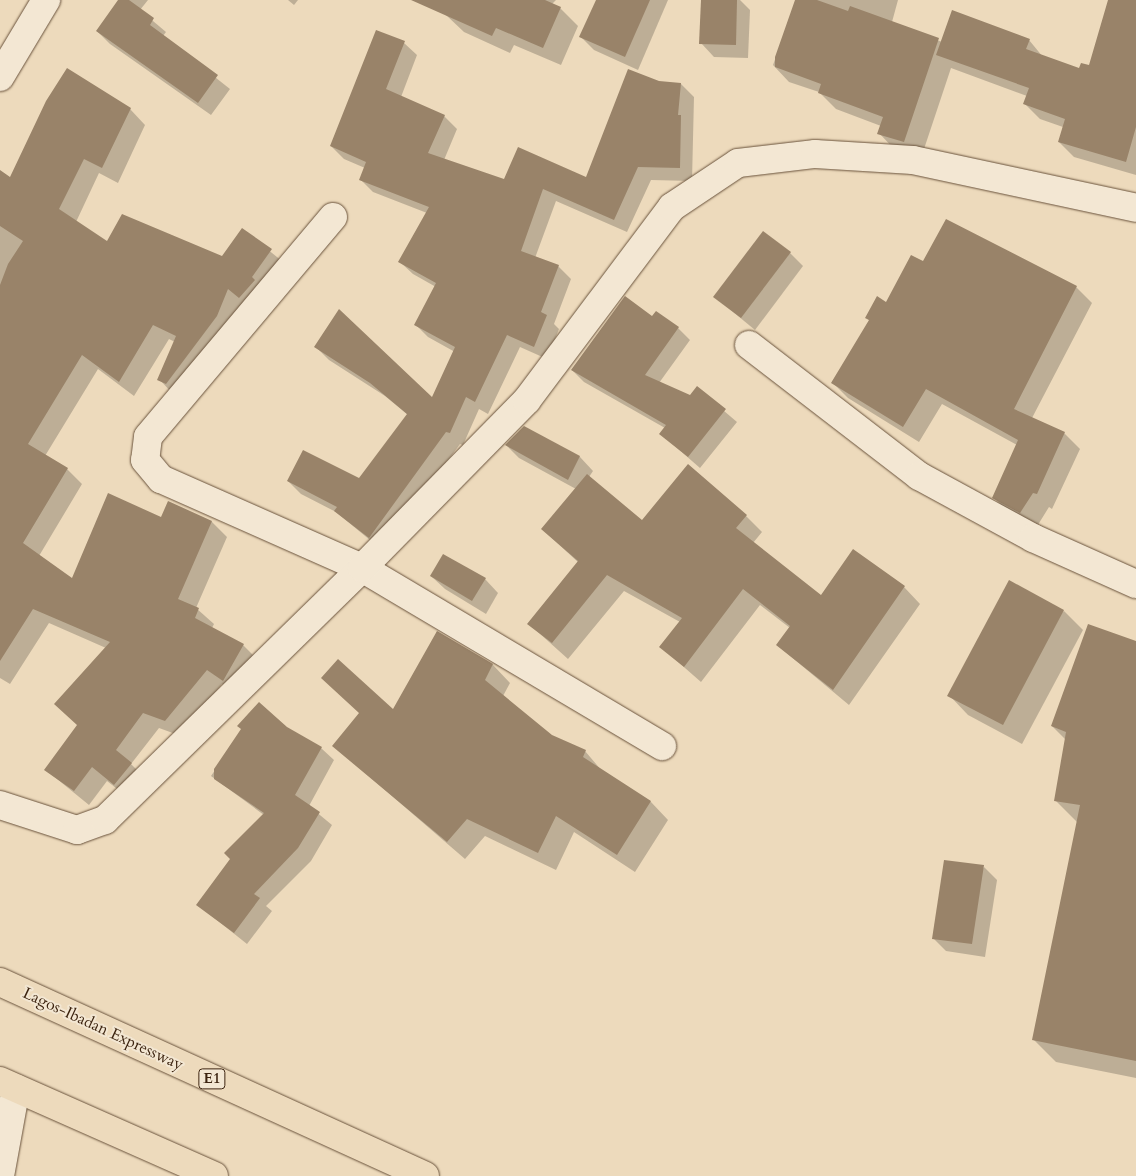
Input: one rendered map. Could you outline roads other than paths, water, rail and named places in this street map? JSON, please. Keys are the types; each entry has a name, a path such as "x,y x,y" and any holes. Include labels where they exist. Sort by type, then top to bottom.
{"highway":[{"name":"Lagos-Ibadan Expressway","path":"0,982 425,1176"},
{"path":"8,1084 214,1176"}],"street":[{"path":"0,77 46,0"},
{"path":"0,805 77,830 105,820 362,568 527,400 672,207 738,163 815,154 914,160 1136,208"},
{"path":"333,217 148,437 145,460 161,479 362,568 662,746"},
{"path":"749,345 919,476 1033,538 1136,584"},
{"path":"0,1176 8,1084"}]}
